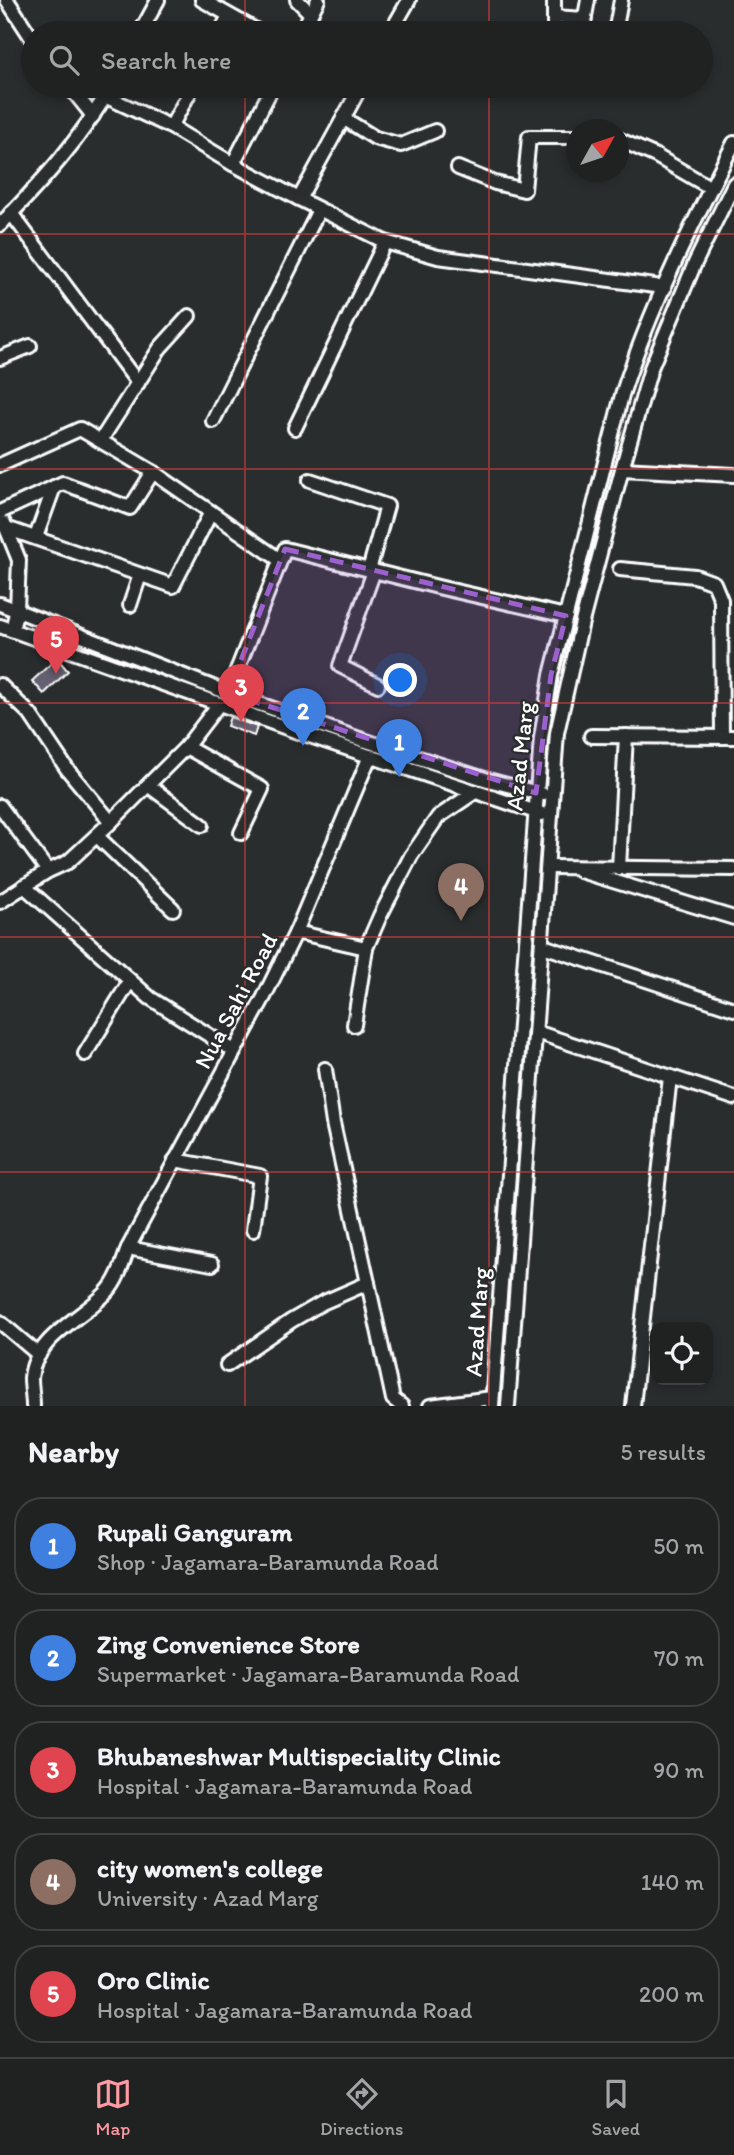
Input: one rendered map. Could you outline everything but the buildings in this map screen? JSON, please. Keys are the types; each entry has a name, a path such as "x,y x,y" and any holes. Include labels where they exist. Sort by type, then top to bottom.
{"street":[{"path":"7,0 21,22"},
{"path":"146,21 158,0"},
{"path":"202,0 238,21"},
{"path":"297,0 311,14"},
{"path":"307,21 318,0"},
{"path":"397,21 409,0"},
{"path":"554,0 554,20 585,19 587,0"},
{"path":"617,21 621,0"},
{"path":"226,21 229,16"},
{"path":"79,98 93,116"},
{"path":"0,225 36,189 104,98"},
{"path":"120,98 319,211 385,242 438,257 664,289"},
{"path":"172,127 187,98"},
{"path":"233,164 268,98"},
{"path":"299,199 354,98"},
{"path":"343,118 375,138 401,145 435,131"},
{"path":"458,168 495,183 524,190 529,137 566,136"},
{"name":"Azad Marg","path":"492,1402 534,813 541,738 551,675 622,395 633,363 664,289 734,143"},
{"path":"629,144 656,156 711,188"},
{"name":"Azad Marg","path":"508,1406 557,733 622,469 651,368 695,263 734,184"},
{"path":"213,421 319,211"},
{"path":"11,213 138,383"},
{"path":"295,428 385,242"},
{"path":"101,440 160,348 189,316"},
{"path":"0,358 30,346"},
{"path":"0,465 80,429 153,472 280,560"},
{"path":"622,469 734,475"},
{"path":"153,472 130,508 63,483 0,513 19,560 17,609 6,628 551,817"},
{"path":"310,480 387,506 372,571 341,666 378,685"},
{"path":"36,537 54,487"},
{"path":"6,528 173,586 211,512"},
{"path":"228,692 285,549 566,616"},
{"path":"591,736 728,737 721,600 713,583 695,576 620,569"},
{"path":"130,605 140,575"},
{"path":"0,604 228,692 367,741 488,780 552,797"},
{"path":"0,685 30,714 67,769 111,822"},
{"path":"0,902 48,871 68,862 97,836 186,747 219,704"},
{"path":"620,867 626,736"},
{"path":"186,747 262,789 241,833"},
{"path":"296,932 370,756"},
{"path":"149,786 202,825"},
{"path":"354,1025 366,948 380,916 418,846 439,817 475,792"},
{"path":"0,806 48,871"},
{"path":"97,836 173,909"},
{"path":"549,867 734,869"},
{"path":"566,867 734,918"},
{"path":"24,886 150,998 234,1051"},
{"name":"Nua Sahi Road","path":"39,1355 57,1333 108,1292 128,1248 296,932 366,948"},
{"path":"543,946 734,1009"},
{"path":"85,1054 130,981"},
{"path":"536,1032 734,1098"},
{"path":"325,1069 333,1123 384,1363 393,1399 402,1406"},
{"path":"633,1406 670,1077"},
{"path":"174,1160 260,1176 253,1230"},
{"path":"128,1248 212,1264"},
{"path":"227,1365 291,1321 322,1303 368,1283"},
{"path":"0,1322 39,1355 32,1377 33,1406"},
{"path":"430,1406 492,1402"}],"highlighted area":[{"path":"285,549 566,616 551,675 536,793 228,693"}],"place":[{"name":"Oro Clinic","path":"56,674"},
{"name":"Bhubaneshwar Multispeciality Clinic","path":"241,722"},
{"name":"Zing Convenience Store","path":"303,746"},
{"name":"Rupali Ganguram","path":"399,777"},
{"name":"city women's college","path":"461,921"}]}
